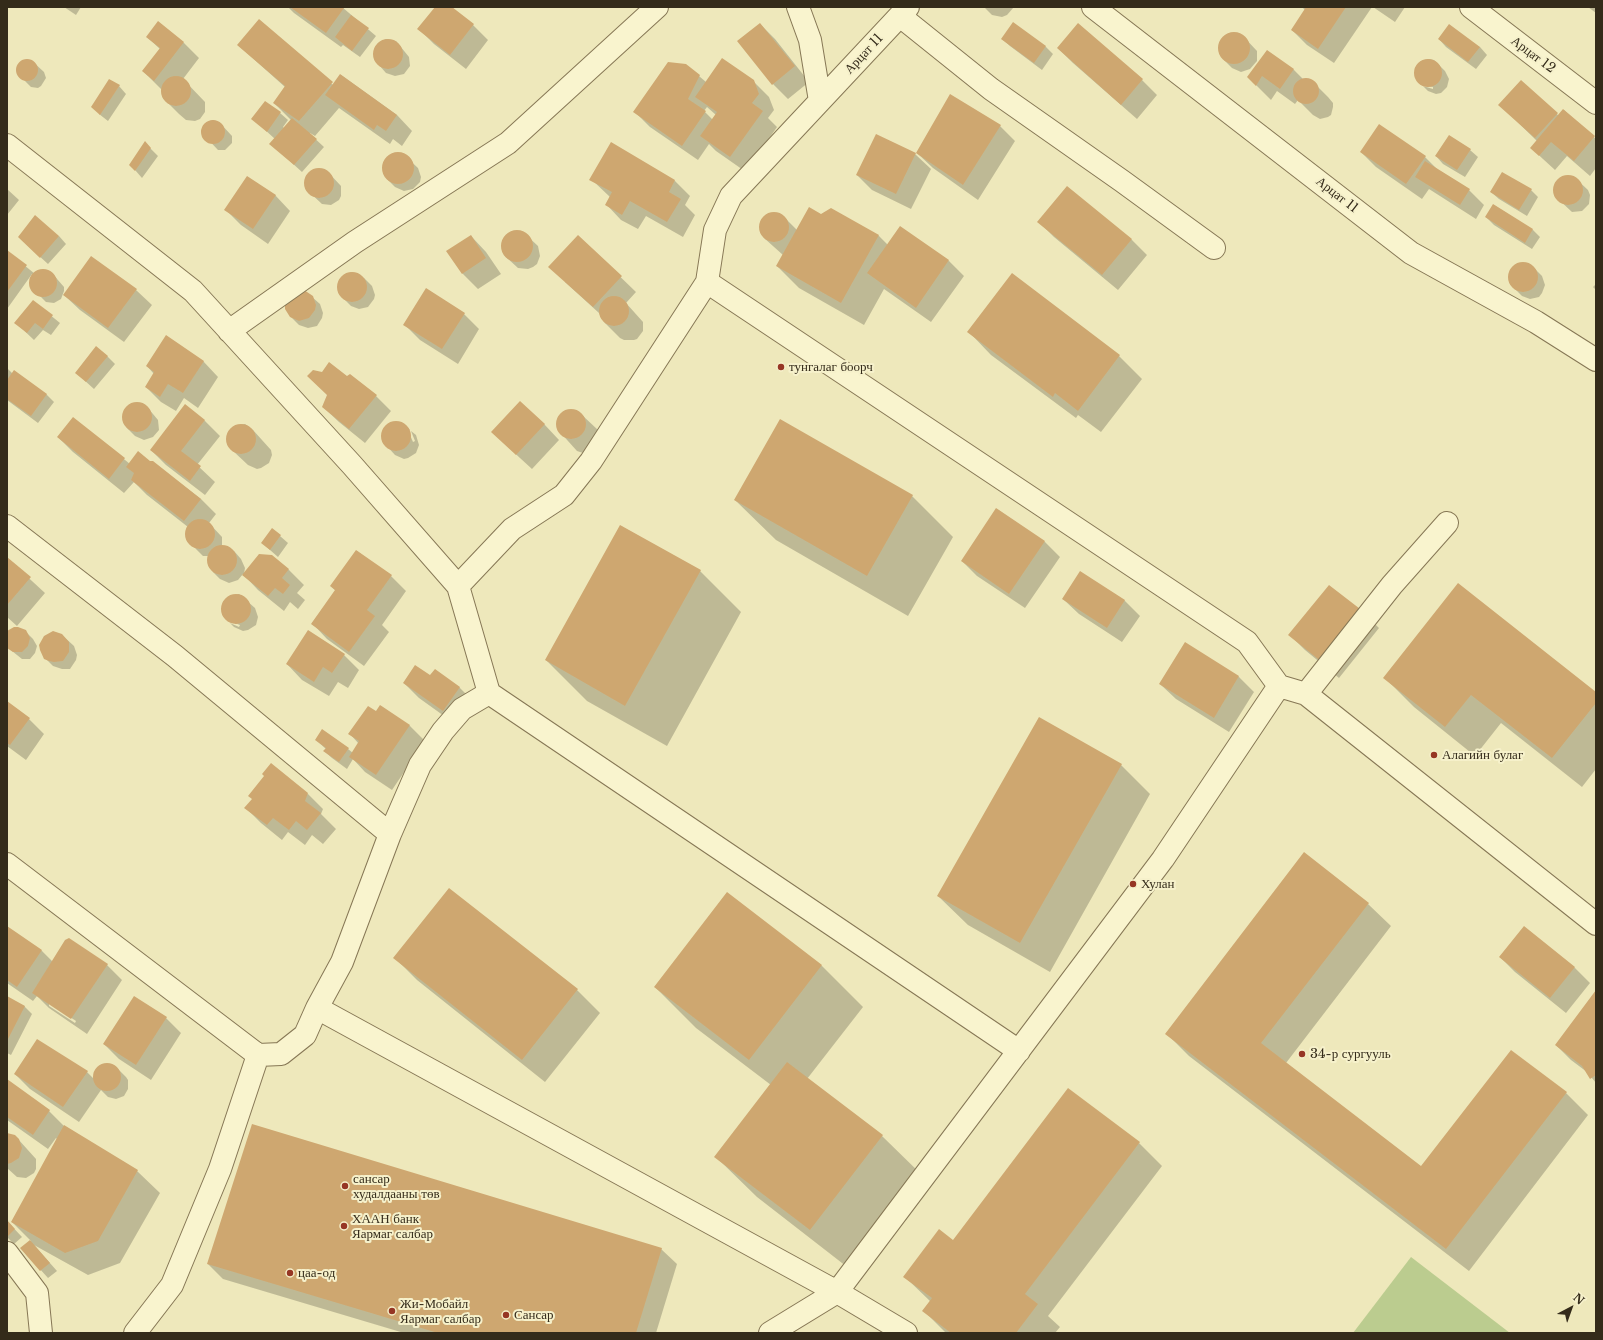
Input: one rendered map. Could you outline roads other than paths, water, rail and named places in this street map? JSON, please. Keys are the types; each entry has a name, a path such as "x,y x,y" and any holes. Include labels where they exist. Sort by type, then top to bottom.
{"street":[{"path":"229,331 355,242 508,144 657,7"},
{"path":"798,7 810,40 820,101"},
{"name":"Арцат 11","path":"1093,7 1411,253 1536,322 1596,360"},
{"name":"Арцат 12","path":"1471,7 1596,103"},
{"path":"904,11 991,89 1122,180 1214,248"},
{"name":"Арцат 11","path":"707,282 715,230 731,196 904,11"},
{"path":"7,146 192,291 352,465 458,586 489,693 1019,1051"},
{"path":"458,586 512,529 564,495 591,461 707,282 1247,642 1279,686 1306,694 1596,924"},
{"path":"1306,694 1392,585 1447,523"},
{"path":"7,526 175,656 390,834"},
{"path":"770,1333 837,1292 1163,859 1279,686"},
{"path":"7,864 258,1055 282,1054 305,1035 317,1008 342,962 390,834 420,765 435,742 462,709 489,693"},
{"path":"317,1008 837,1292 906,1333"},
{"path":"135,1333 172,1285 220,1169 258,1055"},
{"path":"7,1253 37,1293 41,1333"}],"place":[{"name":"тунгалаг боорч","path":"781,367"},
{"name":"Алагийн булаг","path":"1434,755"},
{"name":"Хулан","path":"1133,884"},
{"name":"34-р сургууль","path":"1302,1054"},
{"name":"сансар худалдааны төв","path":"345,1186"},
{"name":"ХААН банк Яармаг салбар","path":"344,1226"},
{"name":"цаа-од","path":"290,1273"},
{"name":"Жи-Мобайл Яармаг салбар","path":"392,1311"},
{"name":"Сансар","path":"506,1315"}]}
